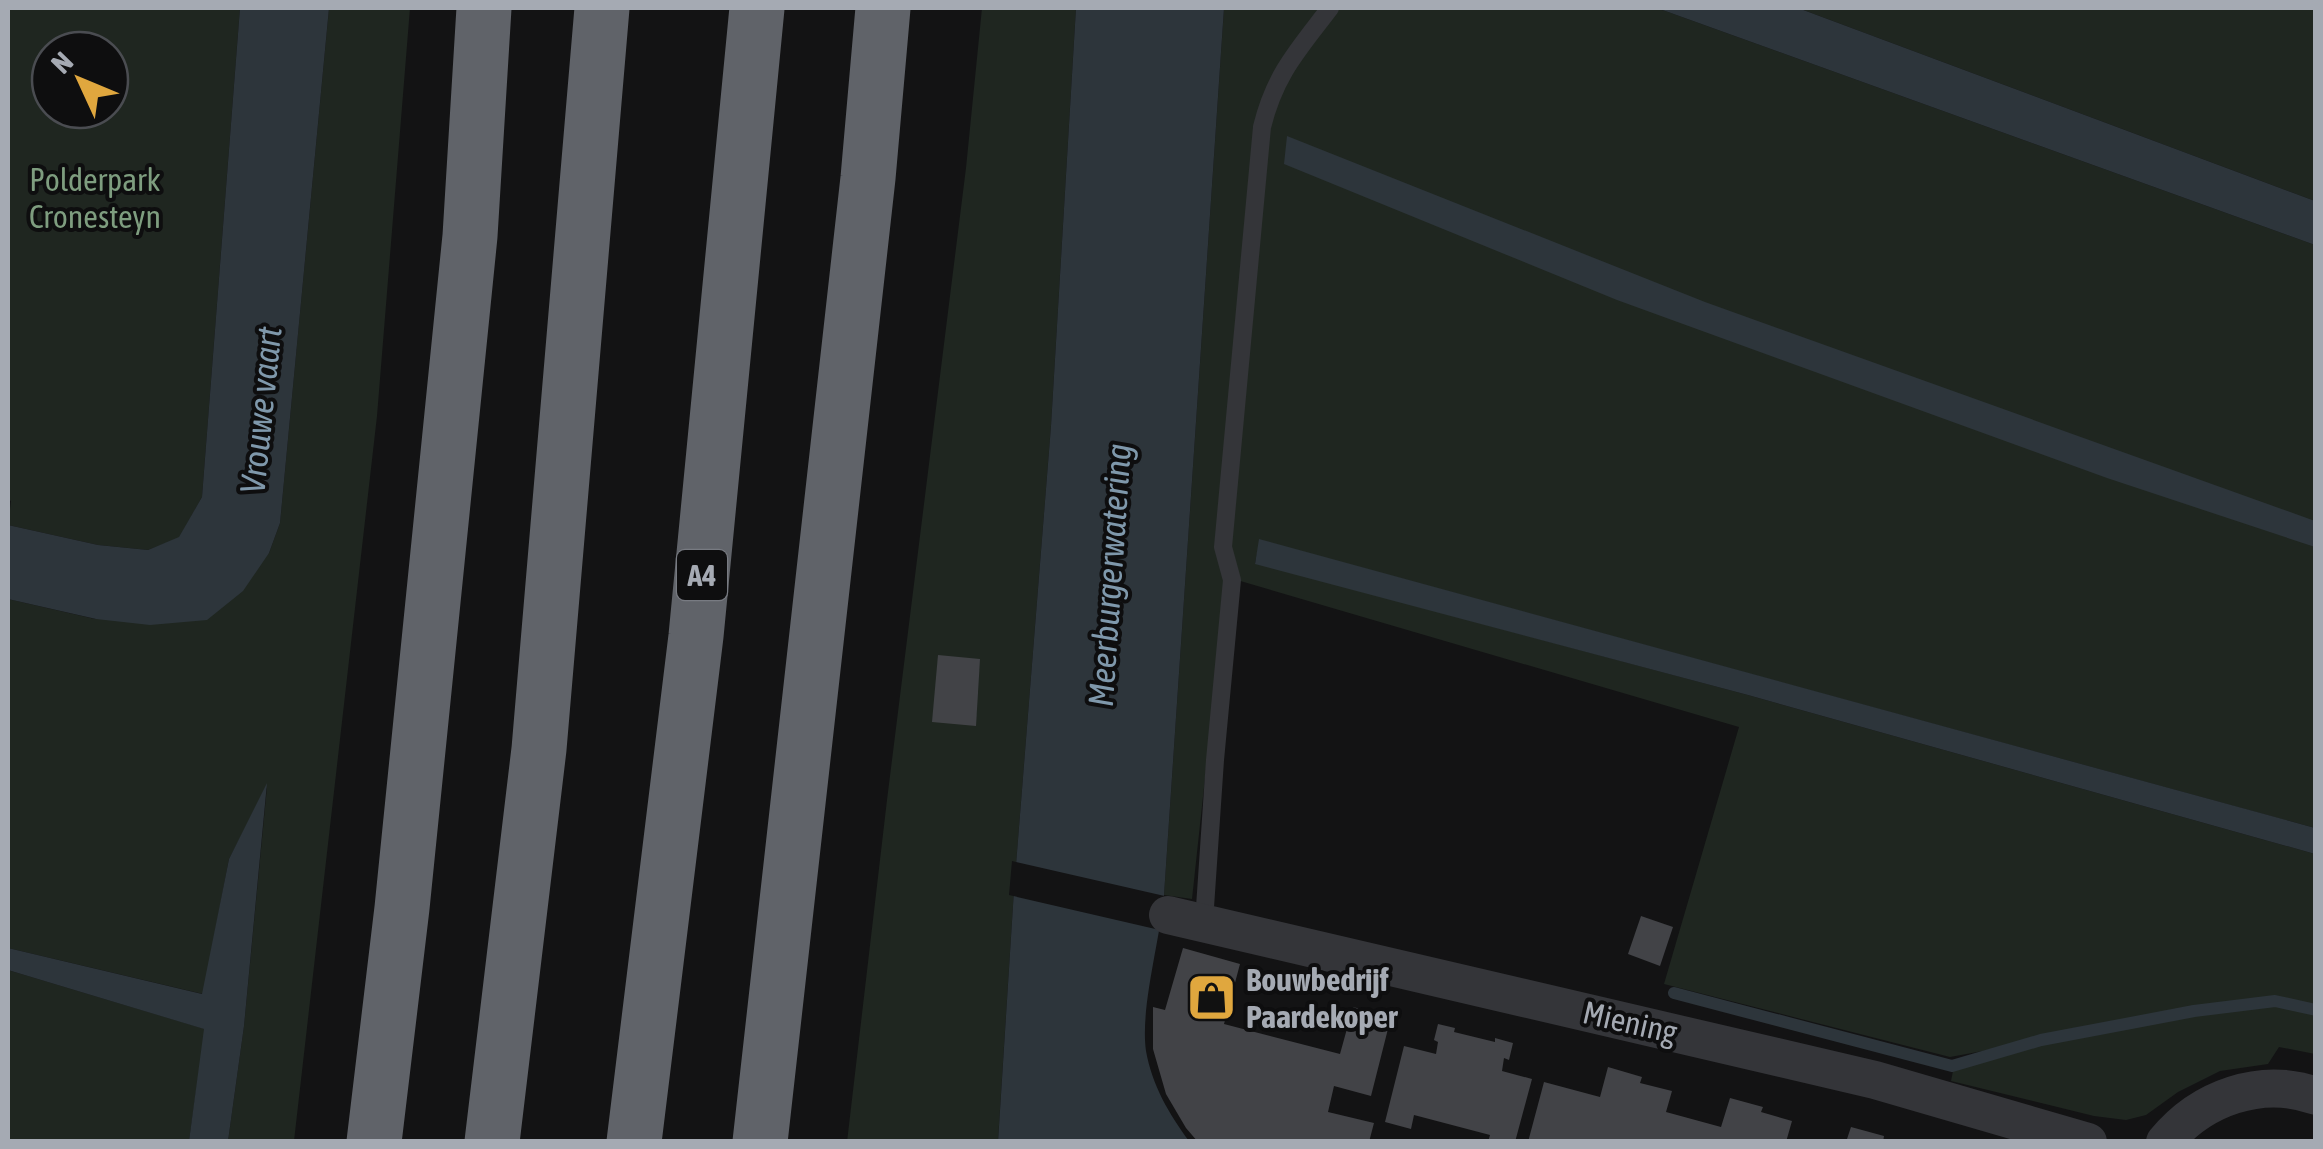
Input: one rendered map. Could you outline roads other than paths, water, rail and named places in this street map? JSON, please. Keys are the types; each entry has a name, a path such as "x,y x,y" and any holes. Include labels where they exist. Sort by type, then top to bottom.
{"highway":[{"path":"374,1142 402,908 470,236 484,8"},
{"path":"492,1142 539,749 602,8"},
{"name":"A4","path":"634,1142 696,636 757,8"},
{"path":"760,1142 864,218 883,8"}],"street":[{"name":"Miening","path":"1186,918 1876,1080 2088,1142"},
{"path":"2166,1142 2188,1117 2218,1100 2250,1090 2278,1087 2316,1096"}],"lane":[{"path":"1186,918 1215,760 1232,580 1223,548 1262,127 1269,98 1282,71 1330,8"}],"water":[{"name":"Vrouwe vaart","path":"240,8 329,8 280,523 269,553 243,591 207,620 150,625 96,619 8,599 8,525 98,545 148,550 179,537 202,497"},
{"name":"Meerburgerwatering","path":"1076,8 1224,8 1164,895 1145,1034 1157,1087 1189,1141 998,1142 1051,426"},
{"path":"1657,8 1798,8 2315,201 2315,245"},
{"path":"1287,136 1705,302 2315,521 2315,547 2107,478 1617,300 1284,164"},
{"path":"1259,539 2315,828 2315,854 1748,695 1255,564"},
{"path":"267,783 244,1026 228,1141 189,1141 204,1029 8,970 8,948 202,994 229,859"}],"waterway":[{"path":"1674,993 1952,1066 2041,1040 2194,1011 2275,1001 2316,1010"}],"place":[{"name":"Bouwbedrijf Paardekoper","path":"1211,997"}],"park label":[{"name":"Polderpark Cronesteyn","path":"95,198"}]}
